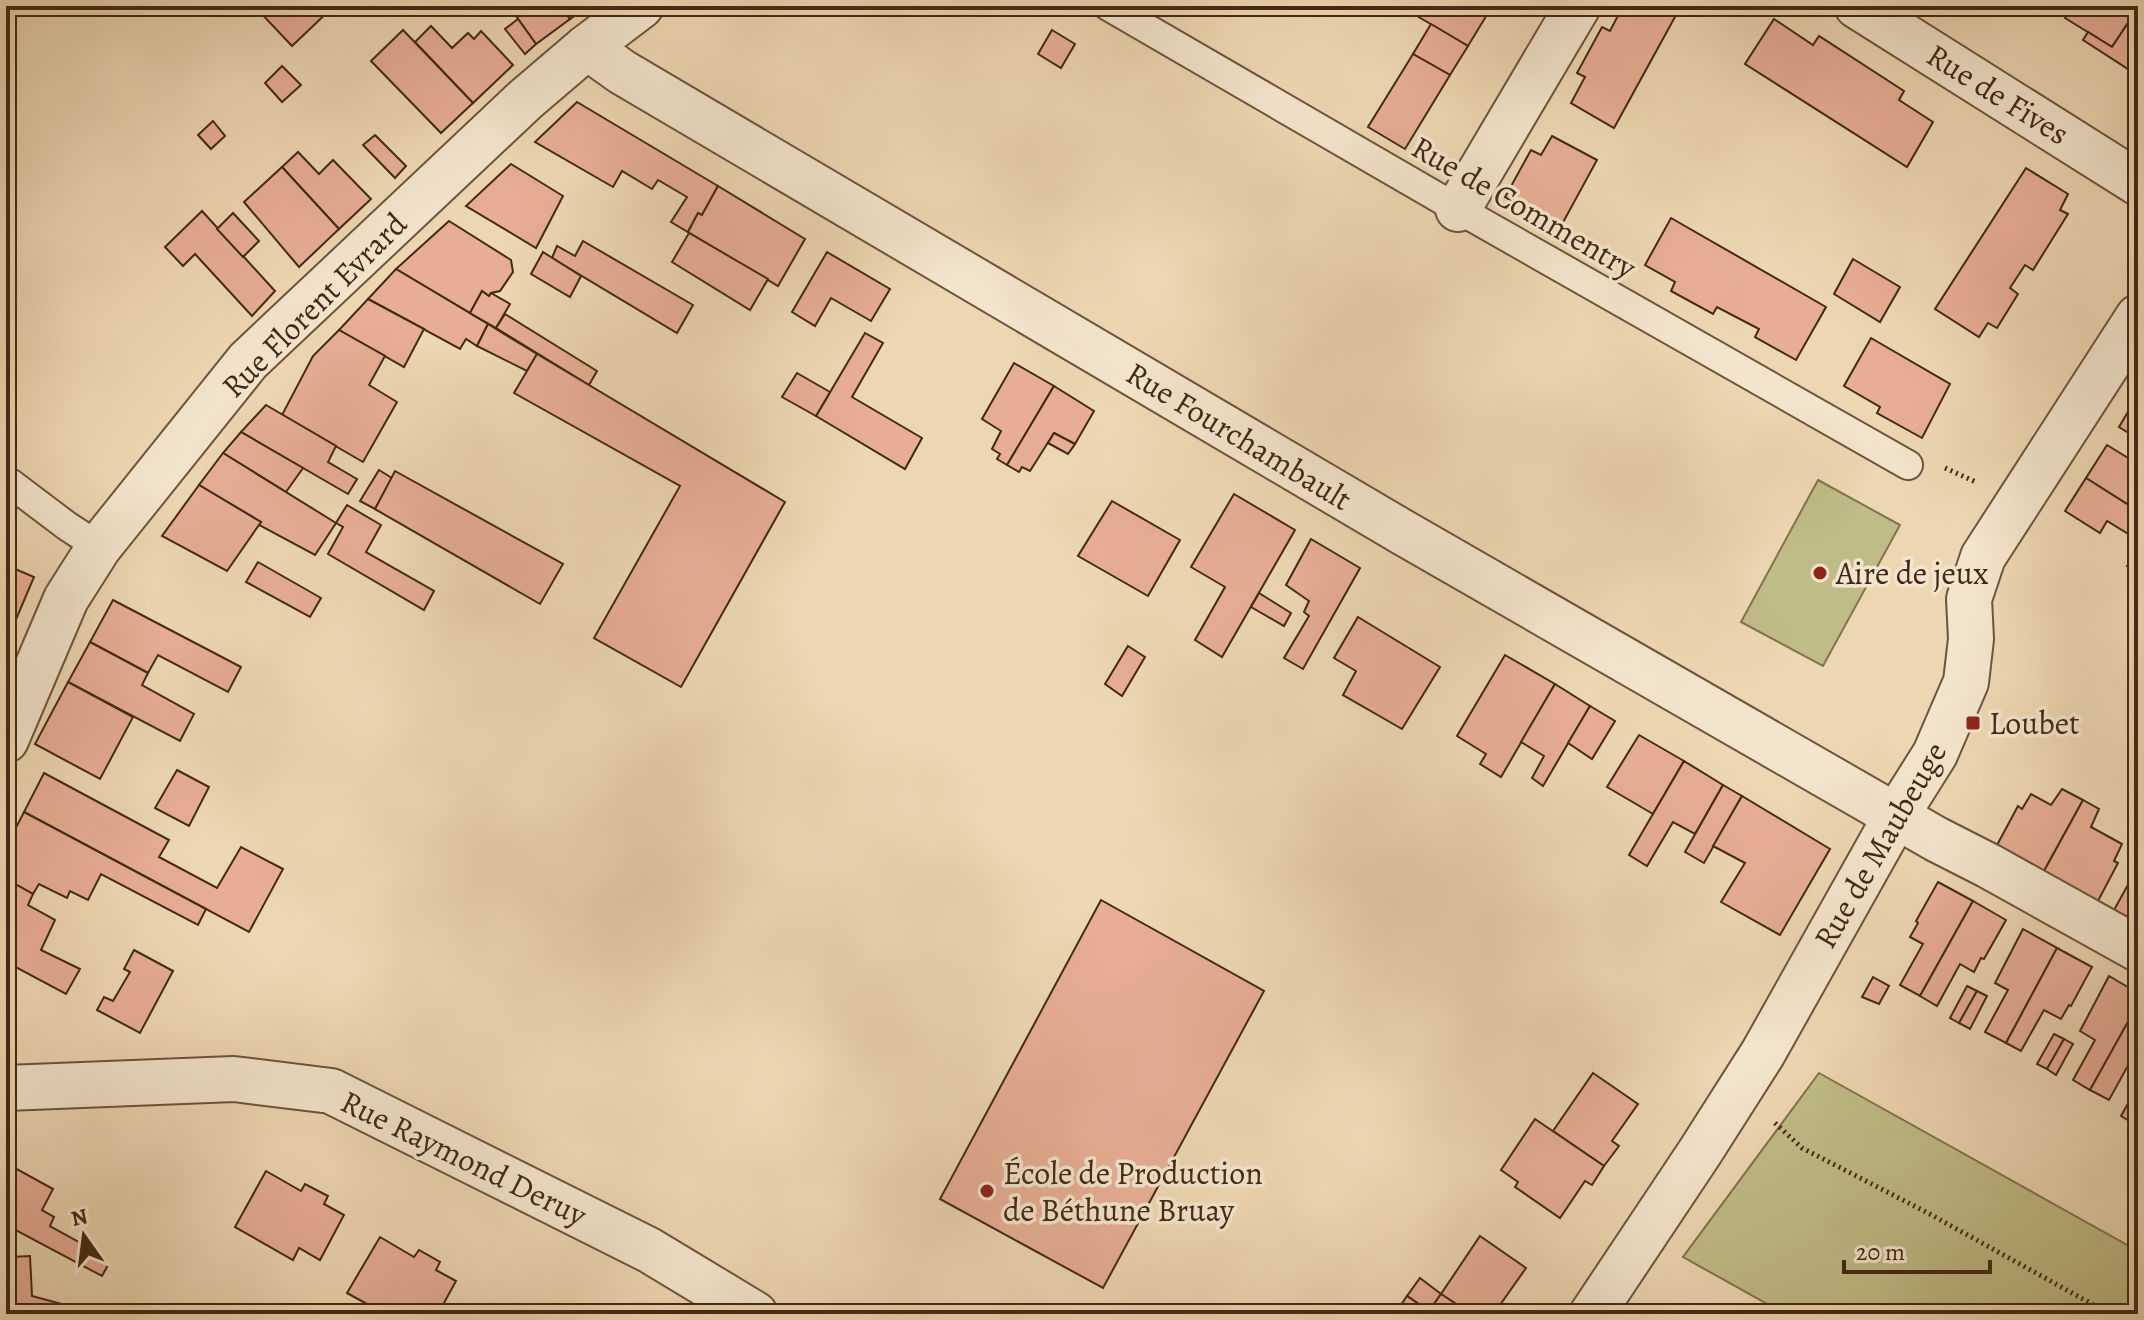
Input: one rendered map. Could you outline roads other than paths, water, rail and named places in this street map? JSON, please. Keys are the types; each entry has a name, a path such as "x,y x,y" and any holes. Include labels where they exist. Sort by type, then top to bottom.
{"street":[{"name":"Rue Florent Evrard","path":"6,740 66,599 99,547 248,361 526,99 641,6"},
{"path":"1458,209 1578,6"},
{"name":"Rue de Fives","path":"1857,6 2138,183"},
{"name":"Rue Fourchambault","path":"587,47 636,80 1404,533 1936,839 2138,949"},
{"name":"Rue de Maubeuge","path":"1592,1314 1763,1053 1896,816 1935,754 1966,682 1971,639 1969,599 1983,557 2138,317"},
{"name":"Rue Raymond Deruy","path":"6,1088 234,1079 331,1091 649,1250 755,1314"}],"lane":[{"name":"Rue de Commentry","path":"1108,6 1908,465"},
{"path":"10,483 99,547"}],"place":[{"name":"Aire de jeux","path":"1820,573"},
{"name":"Loubet","path":"1973,723"},
{"name":"École de Production de Béthune Bruay","path":"987,1191"}]}
